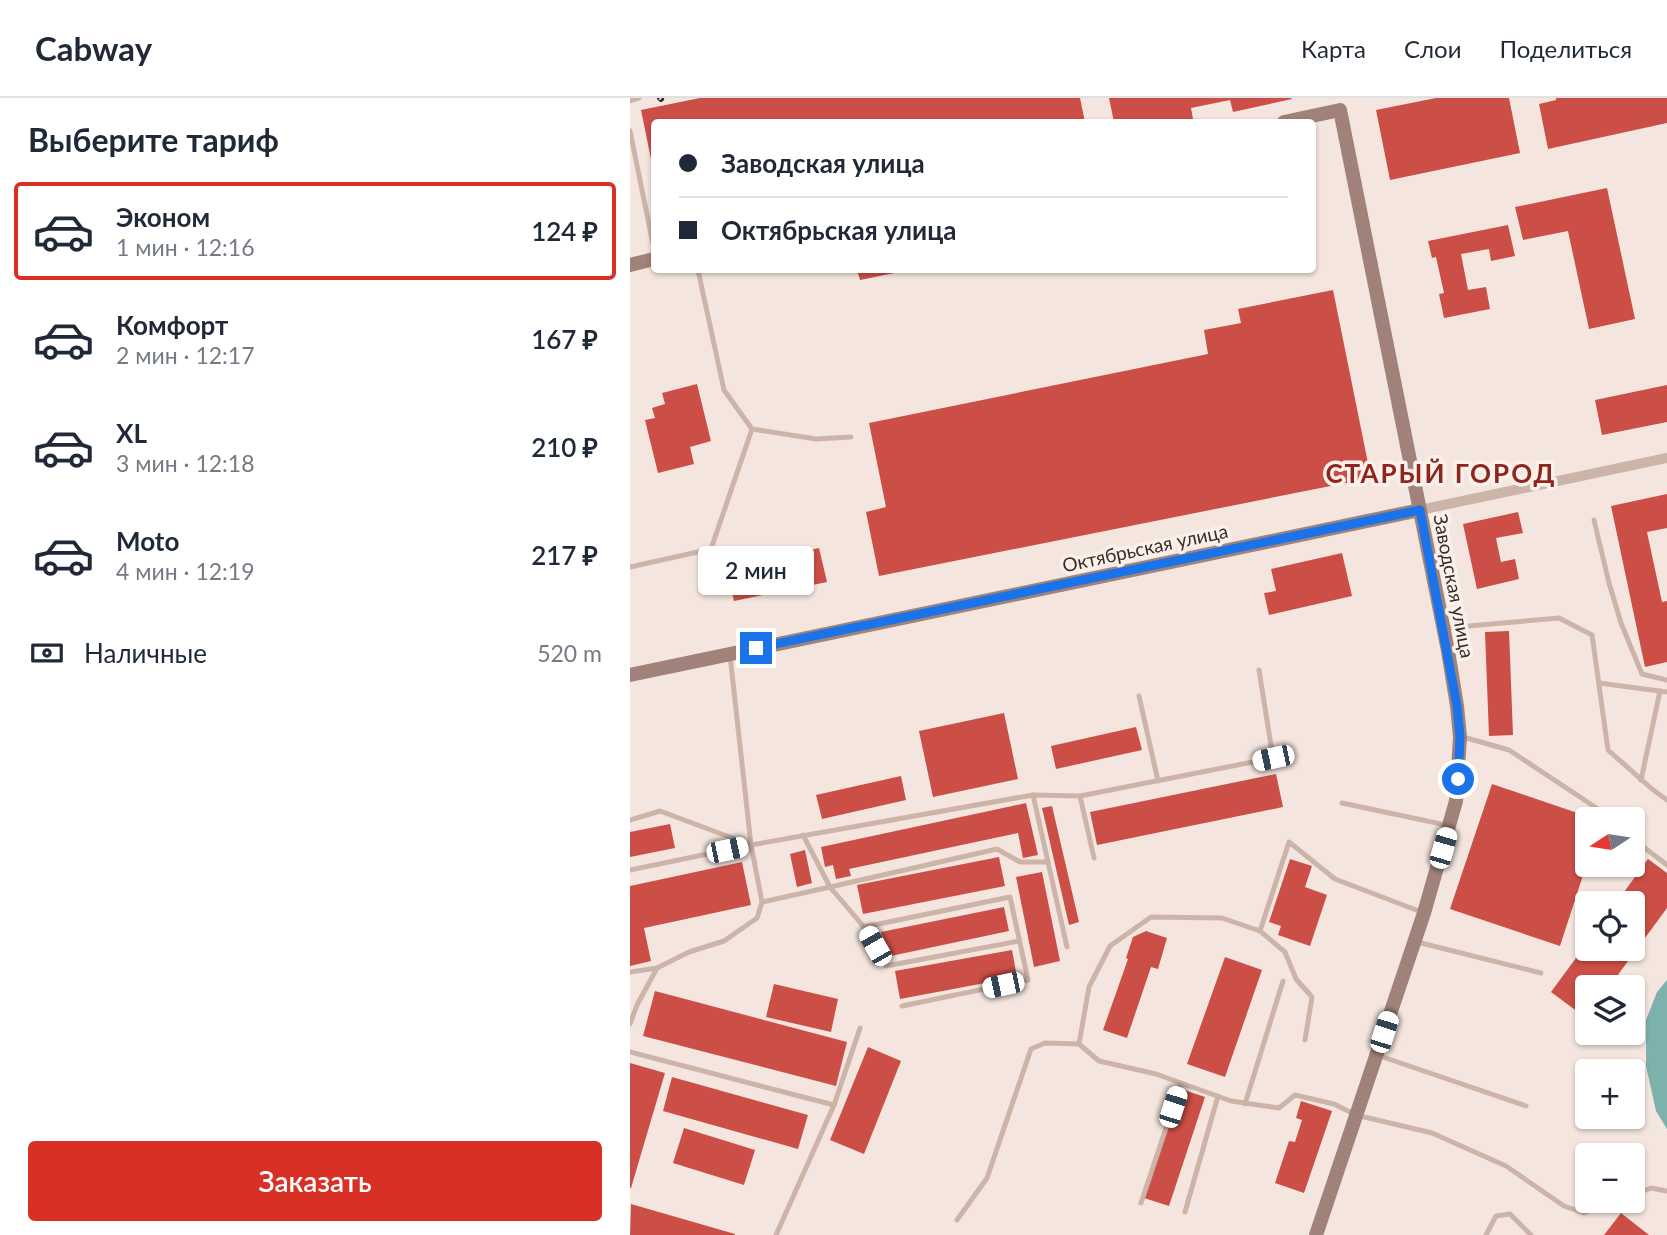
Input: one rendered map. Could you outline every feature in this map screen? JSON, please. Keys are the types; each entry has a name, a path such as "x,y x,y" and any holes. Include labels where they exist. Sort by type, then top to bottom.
{"street":[{"path":"1293,119 1339,104"},
{"name":"Заводская улица","path":"1315,1235 1424,913 1456,801 1460,737 1443,628 1339,104"},
{"path":"630,265 651,260"},
{"name":"Октябрьская улица","path":"630,674 1667,458"}],"lane":[{"path":"630,101 639,98"},
{"path":"630,131 651,233"},
{"path":"699,273 724,390 752,429 816,439 851,437"},
{"path":"630,567 711,550 752,429"},
{"path":"1594,520 1621,623 1642,674 1667,680"},
{"path":"1443,628 1559,618 1592,635 1608,750 1667,800"},
{"path":"630,972 657,968 689,951 724,941 758,918 762,902 751,845 730,653"},
{"path":"630,870 803,835 1033,795 1080,796 1273,758 1259,670"},
{"path":"1599,683 1667,692"},
{"path":"1641,780 1660,691"},
{"path":"1139,696 1158,781"},
{"path":"1460,737 1509,750 1595,807"},
{"path":"1033,795 1067,947"},
{"path":"1080,796 1094,858"},
{"path":"1342,803 1449,826"},
{"path":"630,820 660,811 751,845"},
{"path":"803,835 830,887 864,927 886,966 1019,941"},
{"path":"1260,931 1289,842 1335,879 1424,913"},
{"path":"762,902 997,849 1020,862 1048,862"},
{"path":"1645,849 1667,865"},
{"path":"864,927 1010,897 1028,980 902,1006"},
{"path":"1079,1044 1089,986 1110,946 1151,917 1222,918 1260,931 1284,952 1296,979 1312,998 1305,1041"},
{"path":"1414,942 1541,973"},
{"path":"630,1024 657,968"},
{"path":"1245,1104 1283,981"},
{"path":"776,1235 834,1105 860,1028"},
{"path":"957,1220 987,1178 1031,1049 1045,1042 1079,1044 1099,1061 1156,1074 1245,1104 1279,1108 1295,1095 1334,1104 1356,1115 1432,1133 1506,1166 1564,1206 1575,1210"},
{"path":"630,1052 834,1105"},
{"path":"1377,1055 1526,1106"},
{"path":"1140,1203 1181,1083"},
{"path":"1185,1212 1218,1096"},
{"path":"1645,1190 1651,1188 1667,1191"},
{"path":"1486,1235 1496,1216 1510,1214 1531,1235"}],"water":[{"path":"1667,980 1667,1129 1656,1111 1646,1066 1646,1020 1657,992"}],"building":[{"path":"700,98 1080,98 1084,119 651,119 651,159 641,110"},
{"path":"1109,98 1292,99 1233,112 1230,100 1191,108 1193,119 1113,119"},
{"path":"1436,98 1509,98 1520,153 1390,180 1376,110"},
{"path":"1556,98 1667,98 1667,123 1548,149 1539,104"},
{"path":"1607,188 1635,319 1589,329 1568,231 1523,240 1515,207"},
{"path":"1508,225 1515,256 1491,261 1489,249 1461,254 1468,290 1486,287 1490,309 1444,318 1439,294 1444,293 1436,257 1432,258 1428,241"},
{"path":"858,273 894,273 860,280"},
{"path":"1333,290 1371,478 879,576 866,512 886,507 869,423 1208,354 1204,330 1241,323 1238,309"},
{"path":"697,384 711,441 690,447 694,464 658,473 645,420 655,418 652,408 665,404 662,393"},
{"path":"1667,385 1667,422 1602,435 1595,400"},
{"path":"1667,494 1667,528 1647,532 1662,602 1667,601 1667,662 1645,667 1611,506"},
{"path":"1518,512 1523,533 1496,538 1501,562 1515,559 1519,579 1477,589 1463,524"},
{"path":"819,548 827,582 734,601 726,567"},
{"path":"1342,553 1352,596 1269,615 1264,593 1276,591 1271,569"},
{"path":"1509,631 1513,735 1489,736 1485,632"},
{"path":"1004,713 1018,779 933,797 919,731"},
{"path":"1136,727 1142,750 1056,769 1051,746"},
{"path":"1276,774 1283,807 1097,845 1090,812"},
{"path":"901,776 906,800 822,819 816,795"},
{"path":"1492,784 1575,812 1575,877 1582,877 1578,891 1575,891 1575,900 1560,946 1450,909"},
{"path":"1026,803 1038,855 1023,858 1018,833 849,869 851,876 836,879 833,865 825,867 821,847"},
{"path":"1052,806 1079,922 1069,925 1042,808"},
{"path":"670,824 675,848 630,857 630,832"},
{"path":"805,850 812,883 797,887 790,854"},
{"path":"999,857 1005,886 863,914 857,885"},
{"path":"1290,859 1312,866 1305,887 1327,895 1310,946 1278,935 1281,926 1269,922"},
{"path":"1648,859 1667,873 1667,908 1645,938 1645,891 1625,891 1635,877 1645,877 1645,863"},
{"path":"742,862 751,905 644,928 651,961 630,966 630,886"},
{"path":"1042,872 1060,961 1034,967 1016,877"},
{"path":"1004,907 1009,931 886,957 881,932"},
{"path":"1146,931 1167,938 1158,969 1151,967 1127,1038 1103,1030 1133,937"},
{"path":"1012,950 1017,977 900,999 895,971"},
{"path":"1225,957 1262,970 1225,1077 1187,1064"},
{"path":"1575,959 1628,961 1618,975 1575,975 1575,1010 1551,992"},
{"path":"774,984 838,999 831,1032 766,1017"},
{"path":"655,991 847,1042 836,1086 643,1036"},
{"path":"868,1047 901,1061 864,1154 830,1140"},
{"path":"630,1063 665,1073 631,1188 630,1188"},
{"path":"672,1077 808,1115 798,1149 663,1111"},
{"path":"1181,1089 1205,1097 1169,1206 1144,1198"},
{"path":"1301,1101 1332,1111 1304,1193 1275,1183 1289,1141 1295,1142 1302,1120 1296,1118"},
{"path":"684,1128 755,1150 744,1185 673,1163"},
{"path":"631,1204 735,1234 735,1235 630,1235"},
{"path":"1621,1213 1649,1235 1604,1235"}],"district":[{"name":"СТАРЫЙ ГОРОД","path":"1441,474"}],"route":[{"path":"756,648 1420,510 1457,706 1460,737 1458,779"}]}
